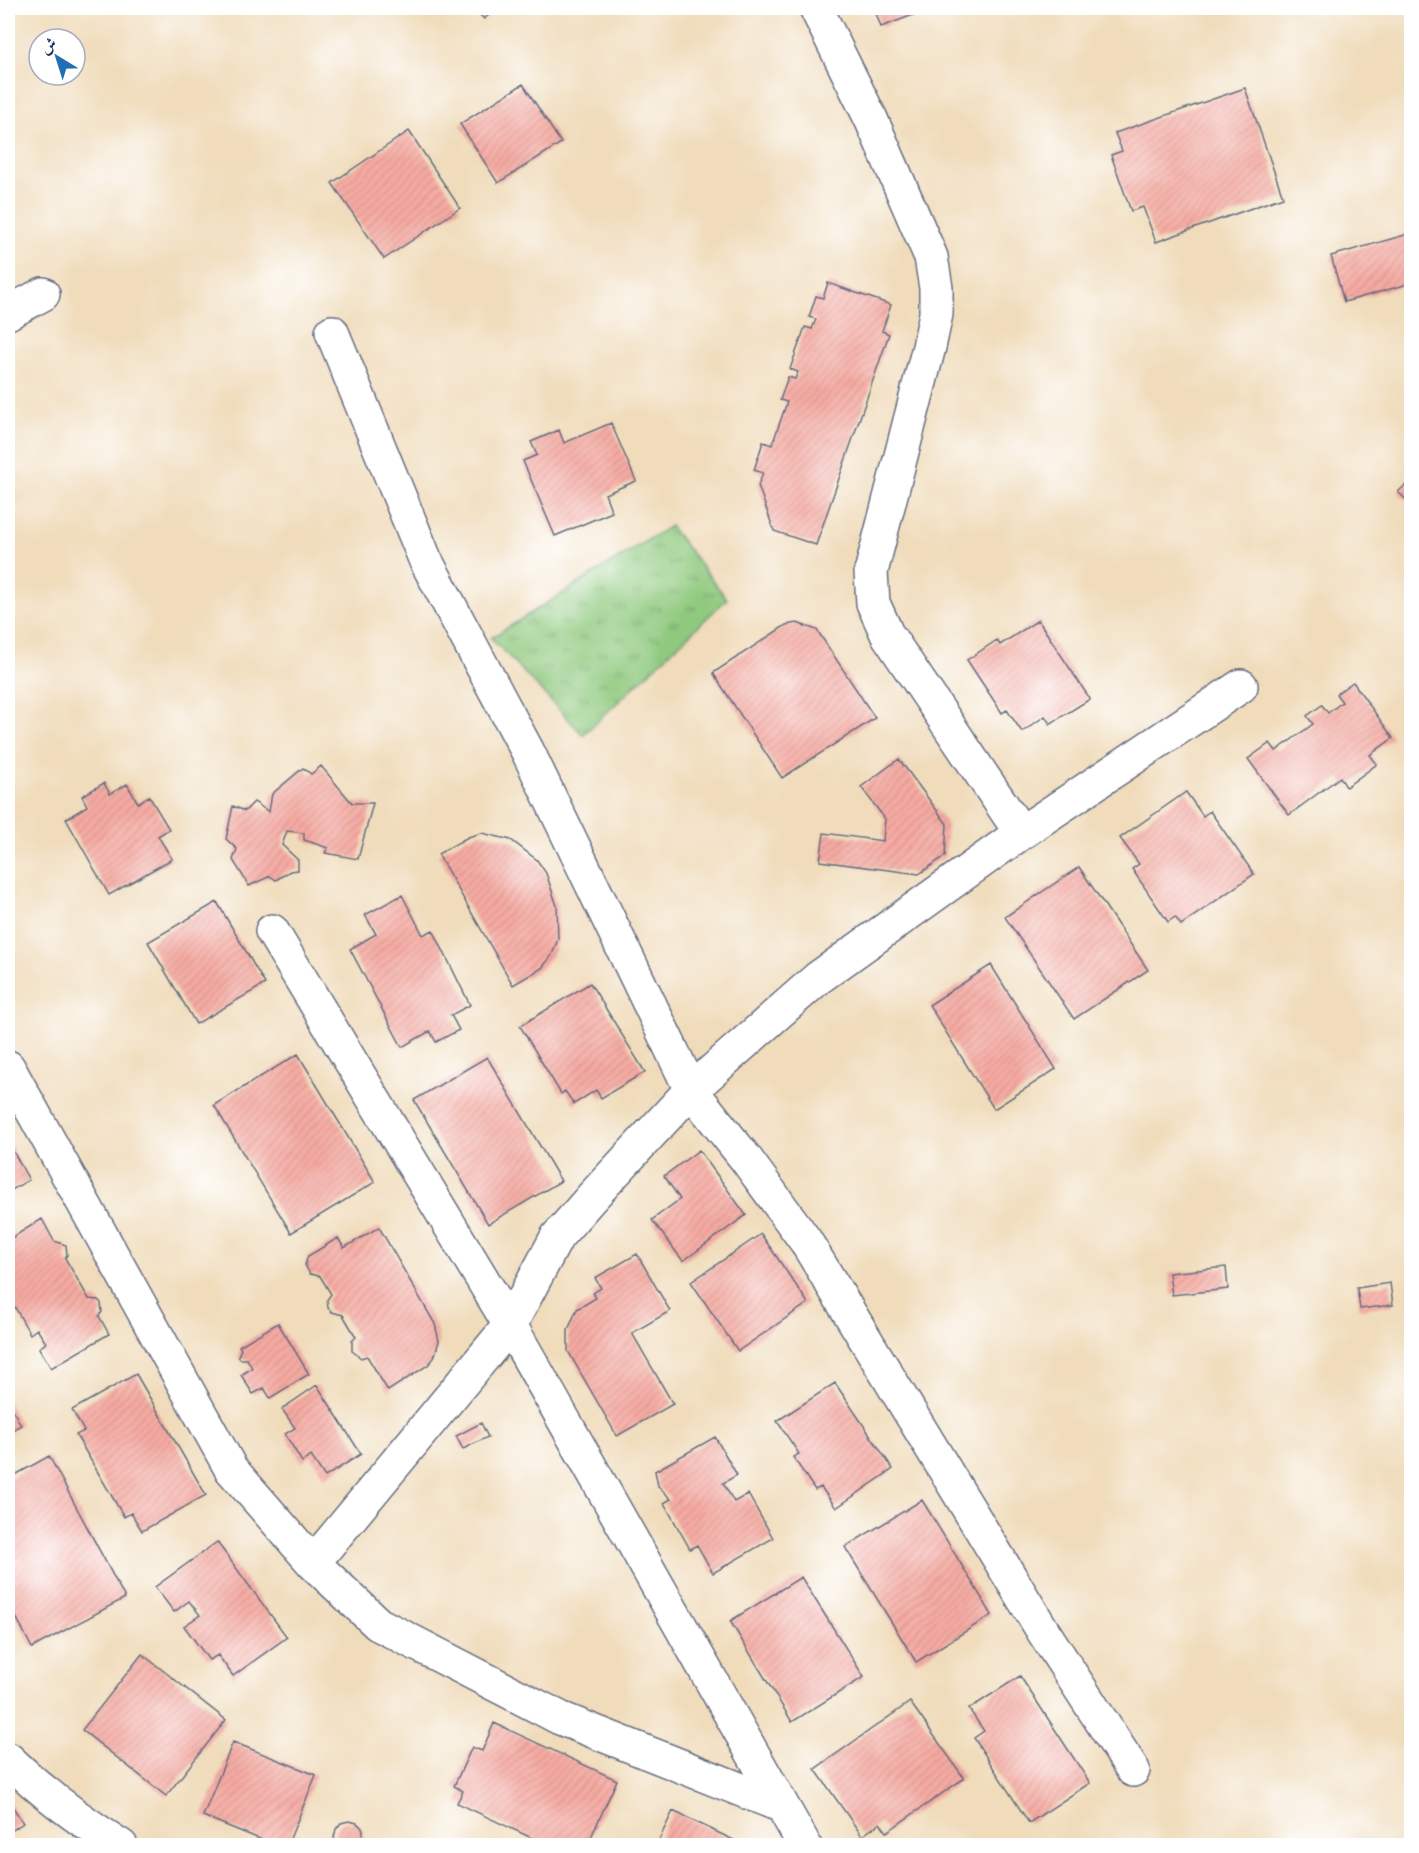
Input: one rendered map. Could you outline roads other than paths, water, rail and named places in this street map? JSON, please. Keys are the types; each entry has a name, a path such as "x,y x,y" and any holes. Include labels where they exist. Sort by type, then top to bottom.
{"street":[{"path":"816,8 915,216 931,258 936,288 936,314 929,347 871,572 873,603 887,634 1021,832"},
{"path":"8,313 43,294"},
{"path":"332,332 425,559 528,752 691,1090 746,1159 805,1240 1043,1631 1133,1770"},
{"path":"313,1563 510,1325 556,1236 691,1090 818,978 1021,832 1241,686"},
{"path":"272,930 510,1325 805,1845"},
{"path":"8,1067 231,1469 313,1563 378,1624 560,1718 782,1806"},
{"path":"8,1759 36,1786 79,1820 121,1845"}]}
